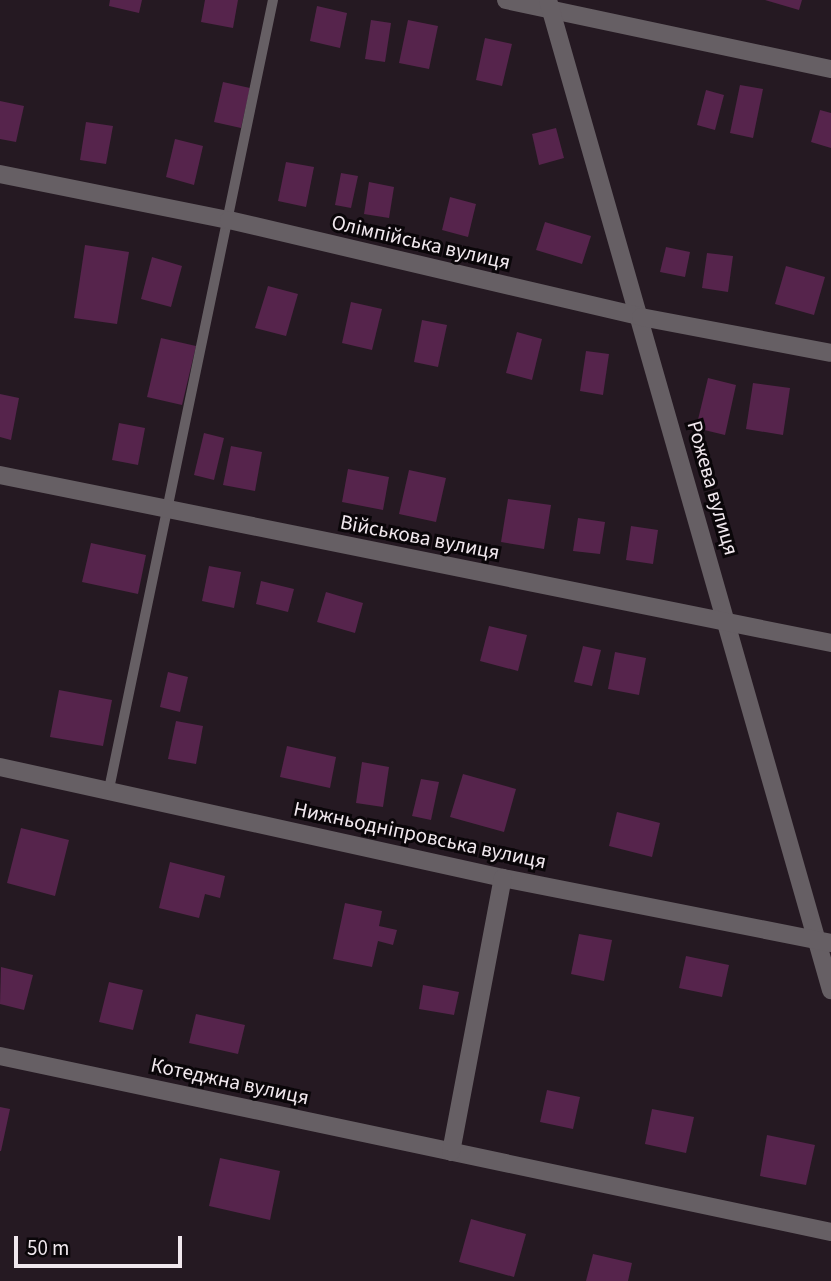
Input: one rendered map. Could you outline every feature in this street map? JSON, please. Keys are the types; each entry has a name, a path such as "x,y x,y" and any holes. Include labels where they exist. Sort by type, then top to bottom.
{"street":[{"path":"506,0 550,5 831,69"},
{"name":"Рожева вулиця","path":"550,5 727,620 824,942 831,990"},
{"name":"Олімпійська вулиця","path":"0,174 229,219 641,317 831,353"},
{"name":"Військова вулиця","path":"0,475 831,643"},
{"name":"Нижньодніпровська вулиця","path":"0,767 503,878 824,942"},
{"path":"451,1152 503,878"},
{"name":"Котеджна вулиця","path":"0,1056 831,1232"}],"lane":[{"path":"109,789 273,0"}],"building":[{"path":"110,0 142,0 139,13 109,6"},
{"path":"205,0 238,0 233,28 201,22"},
{"path":"765,0 802,0 799,10"},
{"path":"317,6 347,13 340,48 310,41"},
{"path":"371,20 391,23 385,62 365,59"},
{"path":"408,20 438,26 429,69 399,63"},
{"path":"485,38 512,44 502,86 476,80"},
{"path":"223,82 250,88 241,128 214,122"},
{"path":"740,85 763,89 753,138 730,133"},
{"path":"706,90 724,95 715,130 697,125"},
{"path":"0,101 24,106 16,142 0,139"},
{"path":"820,110 831,113 831,148 811,142"},
{"path":"86,122 113,126 106,164 80,160"},
{"path":"556,128 564,158 539,165 532,134"},
{"path":"175,139 203,146 194,185 166,177"},
{"path":"286,162 314,167 306,207 278,201"},
{"path":"341,173 358,176 351,208 335,205"},
{"path":"369,182 394,187 389,218 364,214"},
{"path":"450,197 476,204 468,237 442,230"},
{"path":"545,222 591,236 582,264 536,250"},
{"path":"85,245 129,252 117,324 74,318"},
{"path":"666,247 690,252 685,277 660,272"},
{"path":"707,253 733,256 728,292 702,288"},
{"path":"152,257 182,266 171,307 141,299"},
{"path":"786,266 825,277 814,315 775,304"},
{"path":"268,286 298,294 286,336 255,328"},
{"path":"351,302 382,309 372,350 342,343"},
{"path":"422,320 447,325 438,367 414,362"},
{"path":"517,332 542,339 532,380 506,373"},
{"path":"161,338 196,346 182,405 147,397"},
{"path":"586,351 609,354 603,395 580,391"},
{"path":"708,378 736,385 725,435 696,428"},
{"path":"753,383 790,388 783,435 746,429"},
{"path":"0,394 19,398 11,440 0,437"},
{"path":"119,423 145,428 138,465 112,460"},
{"path":"204,433 224,438 214,480 194,475"},
{"path":"231,446 262,452 255,491 223,485"},
{"path":"348,469 389,477 383,510 342,502"},
{"path":"409,470 446,478 436,522 399,514"},
{"path":"508,499 551,505 544,549 501,542"},
{"path":"578,518 605,522 600,554 573,551"},
{"path":"631,526 658,530 653,564 626,560"},
{"path":"91,543 146,555 138,594 82,582"},
{"path":"209,566 241,572 234,608 202,601"},
{"path":"261,581 294,589 288,612 256,604"},
{"path":"326,592 363,603 355,633 317,622"},
{"path":"489,626 527,635 518,671 480,661"},
{"path":"583,646 601,650 592,686 574,682"},
{"path":"615,652 646,658 639,695 608,689"},
{"path":"168,672 188,677 180,712 160,707"},
{"path":"59,690 112,700 103,746 50,737"},
{"path":"176,721 203,726 196,764 168,759"},
{"path":"287,746 336,757 330,788 280,777"},
{"path":"362,762 389,767 383,807 356,803"},
{"path":"463,774 516,789 504,832 450,817"},
{"path":"421,779 439,782 431,820 412,816"},
{"path":"617,812 660,823 652,857 609,846"},
{"path":"21,828 69,840 55,896 7,883"},
{"path":"170,862 225,876 220,898 205,894 199,918 159,908"},
{"path":"345,903 382,911 379,926 397,930 393,945 378,941 372,967 333,959"},
{"path":"579,934 612,940 604,981 571,974"},
{"path":"686,956 729,965 722,997 679,988"},
{"path":"1,967 33,975 24,1010 0,1004"},
{"path":"109,982 143,990 133,1030 99,1022"},
{"path":"423,985 459,992 454,1015 419,1009"},
{"path":"196,1014 245,1025 238,1054 189,1043"},
{"path":"547,1090 580,1097 573,1129 540,1122"},
{"path":"0,1107 10,1109 1,1151 0,1151"},
{"path":"652,1109 694,1117 686,1153 645,1144"},
{"path":"767,1135 815,1145 806,1185 760,1176"},
{"path":"220,1158 280,1171 270,1220 209,1206"},
{"path":"471,1219 526,1234 514,1277 459,1262"},
{"path":"593,1254 632,1263 628,1281 586,1281"}]}
